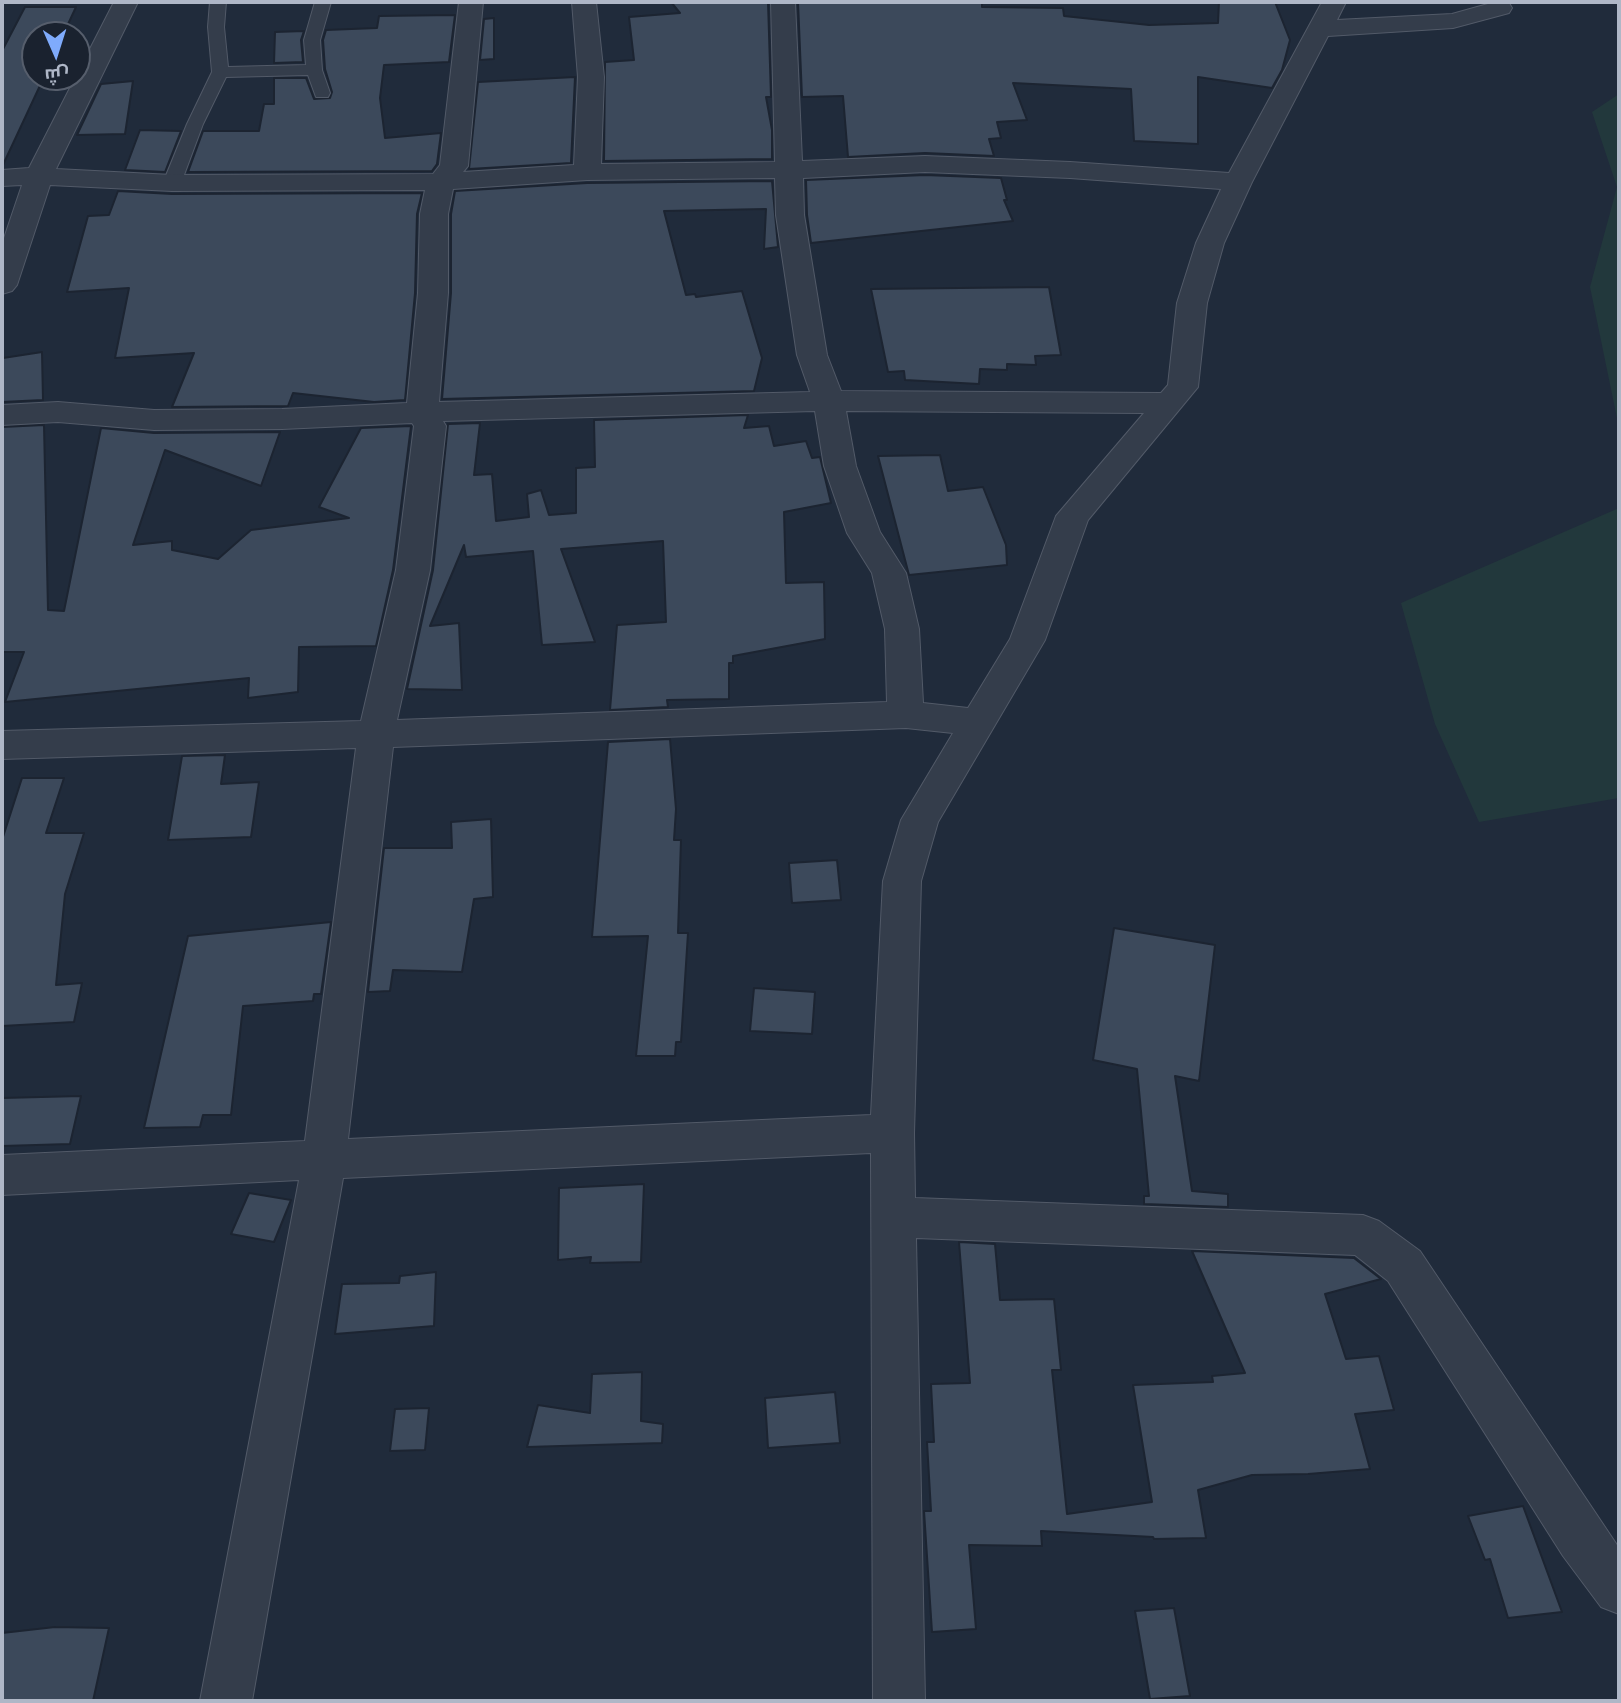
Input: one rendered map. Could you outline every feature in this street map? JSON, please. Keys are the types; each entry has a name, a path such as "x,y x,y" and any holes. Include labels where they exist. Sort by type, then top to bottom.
{"street":[{"path":"2,285 39,176 126,2"},
{"path":"226,1701 324,1161 376,733 414,570 430,426 422,412 433,293 434,214 441,182 454,166 471,2"},
{"path":"584,2 591,77 587,172"},
{"path":"783,2 790,215 812,355 830,401 840,466 863,533 889,573 902,629 906,715"},
{"path":"899,1701 892,1133 902,881 919,820 1027,640 1073,516 1183,387 1192,303 1210,243 1238,182 1334,2"},
{"path":"1320,29 1453,21 1500,8"},
{"path":"2,178 39,176 172,183 441,182 587,172 790,170 925,164 1070,170 1238,182"},
{"path":"2,415 58,412 154,420 205,420 830,401 1168,403"},
{"path":"2,745 679,725 906,715 977,722"},
{"path":"2,1175 892,1133"},
{"path":"892,1217 1363,1235 1404,1266 1581,1538 1619,1589"}],"lane":[{"path":"172,183 195,124 220,72 216,27 218,2"},
{"path":"322,93 314,70 312,40 323,2"},
{"path":"220,72 314,70"}],"green space":[{"path":"1619,94 1619,428 1590,287 1617,187 1592,112"},
{"path":"1619,508 1619,798 1479,822 1435,724 1401,603"}],"building":[{"path":"671,2 768,2 771,97 766,97 772,130 772,159 604,161 605,62 634,60 629,17 680,13"},
{"path":"798,2 982,2 982,7 1063,8 1064,16 1149,25 1218,23 1219,2 1275,2 1290,40 1282,70 1272,88 1198,77 1198,144 1134,141 1131,89 1013,83 1027,120 997,122 1001,138 989,139 994,156 925,153 848,157 843,96 802,97"},
{"path":"25,7 76,7 70,21 21,21 21,91 37,91 2,167 2,51"},
{"path":"455,15 449,62 384,65 380,98 385,138 441,133 437,164 432,171 188,172 203,131 259,131 264,104 274,104 274,78 306,78 314,99 330,98 332,92 325,69 323,40 326,30 377,28 379,16"},
{"path":"494,18 494,59 480,60 484,19"},
{"path":"304,31 301,40 303,62 274,63 275,32"},
{"path":"575,77 571,163 469,169 478,82"},
{"path":"133,81 125,134 77,135 101,84"},
{"path":"140,130 181,131 165,172 125,170"},
{"path":"925,175 1001,178 1007,200 1004,200 1013,221 811,243 806,180"},
{"path":"772,181 778,247 764,249 766,209 664,211 686,295 695,294 696,297 742,291 762,358 754,391 442,399 451,293 451,214 455,191 587,183"},
{"path":"118,191 172,194 422,193 417,214 415,293 405,400 374,402 293,393 288,406 172,407 194,353 115,358 129,288 67,292 88,216 109,215"},
{"path":"1049,287 1061,355 1035,356 1036,365 1007,364 1007,370 980,369 979,384 905,380 904,371 888,372 871,289"},
{"path":"42,352 43,400 2,402 3,358"},
{"path":"748,415 744,428 769,426 774,446 806,441 812,458 820,457 831,503 784,512 786,583 824,582 825,639 733,656 733,663 729,663 729,699 667,700 668,707 610,710 617,625 666,622 663,541 561,549 595,642 542,645 533,551 466,557 464,545 430,626 459,623 462,690 407,689 433,570 448,424 480,423 474,475 492,474 496,521 529,517 527,494 541,490 549,515 576,513 576,468 595,467 594,420"},
{"path":"44,425 48,610 64,611 101,428 154,433 280,432 261,486 165,450 133,545 172,541 172,550 218,559 251,530 349,518 319,507 361,428 411,426 393,570 376,646 299,647 298,692 248,698 249,678 5,702 24,652 2,652 2,427"},
{"path":"940,455 948,491 983,487 1006,545 1007,565 909,575 878,456"},
{"path":"670,739 676,809 674,840 681,840 678,933 688,933 681,1042 676,1042 675,1056 636,1056 648,936 592,937 608,742"},
{"path":"225,755 221,784 259,782 251,837 168,840 182,756"},
{"path":"22,778 64,778 46,833 84,833 65,894 56,985 82,983 74,1022 2,1026 2,840"},
{"path":"491,819 493,897 474,899 462,972 393,970 390,991 368,992 384,848 452,848 451,822"},
{"path":"837,860 841,900 792,903 789,863"},
{"path":"331,922 321,994 314,994 313,1001 243,1006 231,1115 203,1115 200,1127 144,1128 188,936"},
{"path":"1114,928 1215,945 1199,1081 1175,1076 1192,1191 1228,1194 1228,1207 1144,1204 1144,1196 1149,1196 1137,1069 1093,1060"},
{"path":"754,988 815,992 812,1034 750,1031"},
{"path":"81,1096 70,1144 2,1146 2,1098"},
{"path":"644,1184 641,1262 590,1263 591,1257 558,1260 559,1188"},
{"path":"249,1193 291,1200 274,1242 231,1234"},
{"path":"959,1242 995,1244 1000,1300 1054,1299 1061,1370 1052,1370 1067,1514 1152,1502 1133,1385 1213,1382 1212,1376 1245,1373 1192,1251 1354,1258 1381,1279 1325,1294 1346,1359 1379,1356 1394,1410 1355,1414 1370,1469 1252,1475 1198,1490 1206,1538 1154,1539 1041,1531 1042,1546 969,1545 976,1629 932,1632 924,1511 931,1511 927,1442 934,1442 931,1384 970,1383"},
{"path":"436,1272 434,1326 335,1334 342,1284 399,1283 400,1276"},
{"path":"642,1372 641,1421 663,1424 662,1443 527,1447 538,1405 590,1413 592,1374"},
{"path":"835,1392 840,1443 768,1448 765,1398"},
{"path":"429,1408 425,1450 390,1451 395,1409"},
{"path":"1523,1506 1562,1612 1508,1618 1490,1559 1485,1560 1468,1516"},
{"path":"1174,1608 1190,1696 1150,1699 1135,1611"},
{"path":"55,1627 109,1628 93,1701 2,1701 2,1633"}]}
